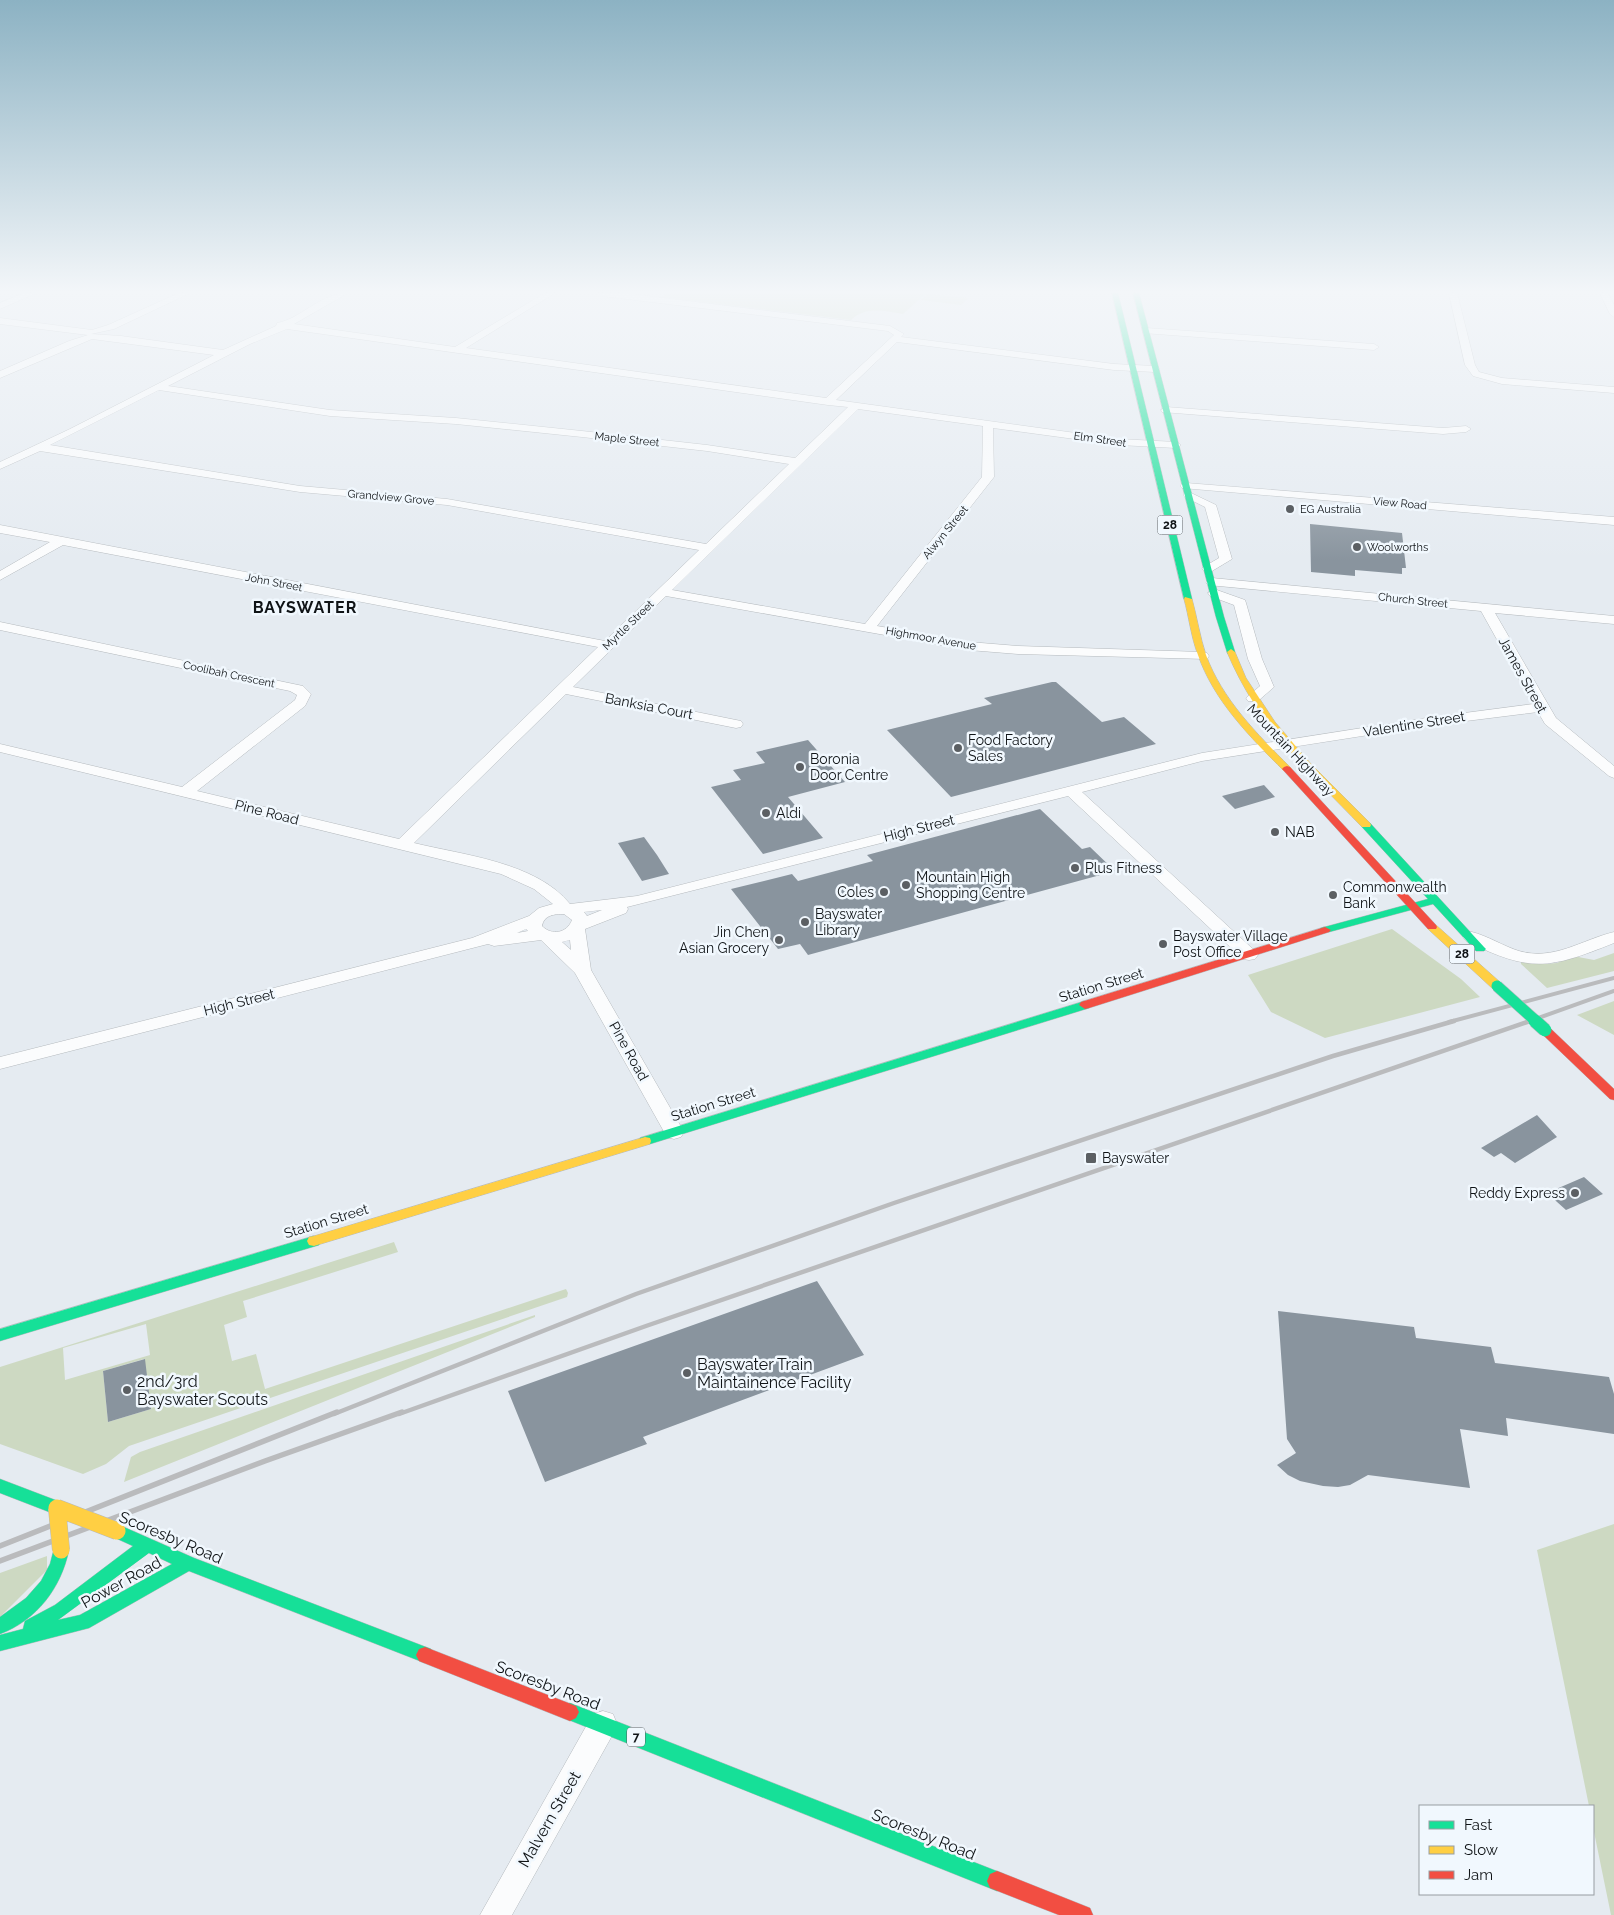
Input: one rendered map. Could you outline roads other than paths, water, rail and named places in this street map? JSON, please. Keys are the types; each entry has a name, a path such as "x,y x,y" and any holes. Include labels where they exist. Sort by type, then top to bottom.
{"main road":[{"name":"Mountain Highway","path":"1135,382 1202,656 1223,696 1262,745 1302,784 1427,922 1498,986 1614,1096"},
{"name":"Mountain Highway","path":"1159,382 1233,657 1253,698 1288,743 1491,959"},
{"name":"Station Street","path":"0,1335 674,1132 1249,955 1330,928 1435,900"},
{"name":"Scoresby Road","path":"0,1486 117,1531 188,1563 603,1724 1083,1915"},
{"path":"0,1626 31,1605 49,1588 55,1578 60,1565 61,1550 57,1508"},
{"name":"Power Road","path":"5,1641 61,1610 148,1544"},
{"name":"Power Road","path":"5,1641 83,1622 188,1563"}],"street":[{"path":"0,466 74,431 110,410 166,382"},
{"name":"Elm Street","path":"688,382 1119,442 1176,445"},
{"path":"828,402 849,382"},
{"path":"1519,382 1614,390"},
{"name":"Maple Street","path":"158,386 330,413 456,421 582,434 707,448 797,462"},
{"name":"Myrtle Street","path":"402,845 855,406"},
{"path":"1166,410 1373,430 1443,431 1466,429"},
{"name":"Alwyn Street","path":"868,628 988,478 988,424"},
{"name":"Grandview Grove","path":"44,444 74,452 300,489 447,502 708,548"},
{"path":"0,455 16,458"},
{"path":"1188,490 1210,506 1226,559 1208,568"},
{"name":"View Road","path":"1188,490 1614,521"},
{"name":"John Street","path":"0,529 607,645"},
{"path":"0,576 61,541"},
{"path":"1213,587 1240,603 1256,659 1267,687 1253,698"},
{"name":"Church Street","path":"1213,587 1614,620"},
{"name":"Highmoor Avenue","path":"663,592 991,648 1202,656"},
{"name":"James Street","path":"1486,608 1541,707 1555,726 1614,774"},
{"name":"Coolibah Crescent","path":"0,626 280,685 302,692 304,697 300,703 186,792"},
{"name":"Banksia Court","path":"562,689 736,724"},
{"name":"Valentine Street","path":"1288,743 1514,709 1541,707"},
{"name":"High Street","path":"0,1063 478,942 519,939 539,927 549,910 637,901 1202,757 1262,745 1288,743"},
{"name":"Pine Road","path":"0,748 507,870 546,889 567,909 576,913 580,919 578,927 582,970"},
{"path":"1071,790 1249,955"},
{"path":"532,882 539,927"},
{"name":"High Street","path":"539,927 563,936 578,927 637,901"},
{"name":"Pine Road","path":"539,927 582,970 674,1132"},
{"path":"1467,934 1507,952 1539,959 1550,959 1614,937"},
{"name":"Malvern Street","path":"495,1915 603,1724"}],"railway":[{"path":"1449,1022 1614,978"},
{"path":"1527,1022 1614,991"},
{"path":"334,1414 636,1294 894,1203 1333,1056 1454,1021"},
{"path":"399,1414 646,1326 1530,1021"},
{"path":"0,1546 337,1412"},
{"path":"0,1561 265,1461 402,1412"}],"place":[{"name":"EG Australia","path":"1290,509"},
{"name":"Woolworths","path":"1357,547"},
{"name":"Food Factory Sales","path":"958,748"},
{"name":"Boronia Door Centre","path":"800,767"},
{"name":"Aldi","path":"766,813"},
{"name":"NAB","path":"1275,832"},
{"name":"Plus Fitness","path":"1075,868"},
{"name":"Mountain High Shopping Centre","path":"906,885"},
{"name":"Coles","path":"884,892"},
{"name":"Commonwealth Bank","path":"1333,895"},
{"name":"Bayswater Library","path":"805,922"},
{"name":"Jin Chen Asian Grocery","path":"779,940"},
{"name":"Bayswater Village Post Office","path":"1163,944"},
{"name":"Bayswater","path":"1091,1158"},
{"name":"Reddy Express","path":"1575,1193"},
{"name":"Bayswater Train Maintainence Facility","path":"687,1373"},
{"name":"2nd/3rd Bayswater Scouts","path":"127,1390"}],"district":[{"name":"BAYSWATER","path":"305,607"}]}
